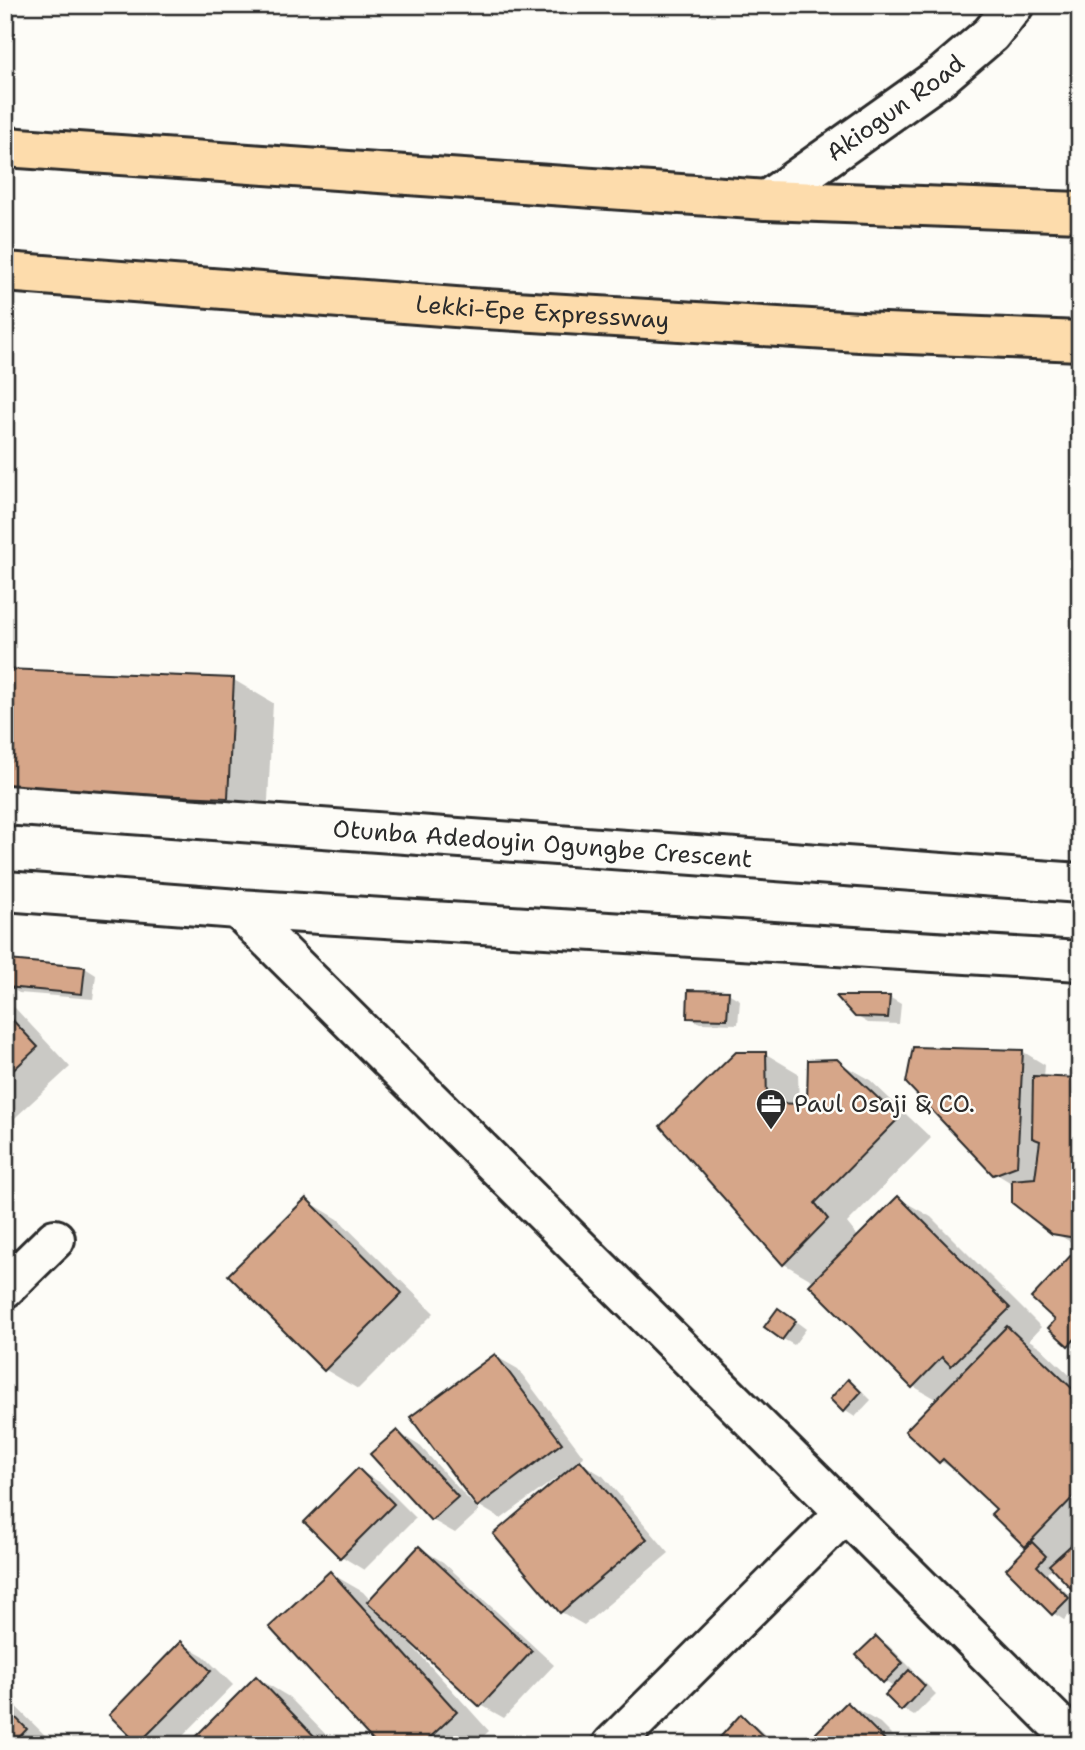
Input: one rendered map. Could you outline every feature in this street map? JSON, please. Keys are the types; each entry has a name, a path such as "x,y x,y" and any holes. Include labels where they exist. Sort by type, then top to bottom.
{"highway":[{"path":"5,147 767,200 1080,212"},
{"name":"Lekki-Epe Expressway","path":"5,272 468,308 860,332 1080,341"}],"street":[{"name":"Akiogun Road","path":"767,200 943,75 991,34 1014,5"},
{"name":"Otunba Adedoyin Ogungbe Crescent","path":"5,805 1080,883"},
{"path":"5,891 238,909 1080,961"},
{"path":"238,909 1079,1745"},
{"path":"5,1288 55,1239"},
{"path":"612,1745 845,1513"}],"building":[{"path":"5,669 234,678 228,798 5,789"},
{"path":"8,960 85,967 82,994 6,987"},
{"path":"688,990 729,991 727,1019 687,1018"},
{"path":"836,996 890,996 888,1018 855,1017"},
{"path":"5,1012 38,1047 5,1078"},
{"path":"913,1047 1023,1050 1017,1166 993,1175 906,1083"},
{"path":"736,1052 766,1052 767,1103 807,1104 808,1060 837,1059 899,1118 815,1203 828,1219 783,1265 660,1126"},
{"path":"1033,1076 1080,1078 1080,1164 1076,1238 1052,1234 1012,1203 1012,1180 1035,1178 1040,1141 1032,1138"},
{"path":"898,1196 1010,1308 951,1366 942,1357 912,1388 809,1285"},
{"path":"306,1198 402,1293 324,1371 228,1275"},
{"path":"1075,1251 1080,1256 1080,1344 1075,1339 1068,1346 1048,1328 1055,1320 1031,1298"},
{"path":"778,1308 796,1321 782,1340 764,1327"},
{"path":"1007,1326 1080,1396 1080,1490 1025,1547 991,1514 996,1509 943,1459 939,1463 905,1431"},
{"path":"495,1354 562,1443 477,1507 410,1417"},
{"path":"848,1379 861,1392 843,1412 830,1399"},
{"path":"397,1430 458,1497 431,1521 370,1454"},
{"path":"580,1460 647,1539 560,1613 493,1534"},
{"path":"358,1468 394,1504 340,1558 304,1522"},
{"path":"1080,1537 1080,1598 1049,1565"},
{"path":"1032,1542 1046,1556 1037,1566 1069,1598 1052,1615 1006,1569"},
{"path":"419,1546 532,1651 480,1707 367,1602"},
{"path":"330,1571 457,1712 422,1745 377,1745 269,1627"},
{"path":"876,1636 903,1663 883,1683 856,1655"},
{"path":"181,1641 211,1671 138,1744 109,1715"},
{"path":"909,1670 925,1686 901,1711 885,1695"},
{"path":"256,1676 323,1745 187,1745"},
{"path":"847,1702 886,1741 883,1745 804,1745"},
{"path":"5,1707 27,1729 12,1745 5,1745"},
{"path":"741,1714 764,1737 757,1745 713,1745"}],"place":[{"name":"Paul Osaji & CO.","path":"771,1131"}]}
